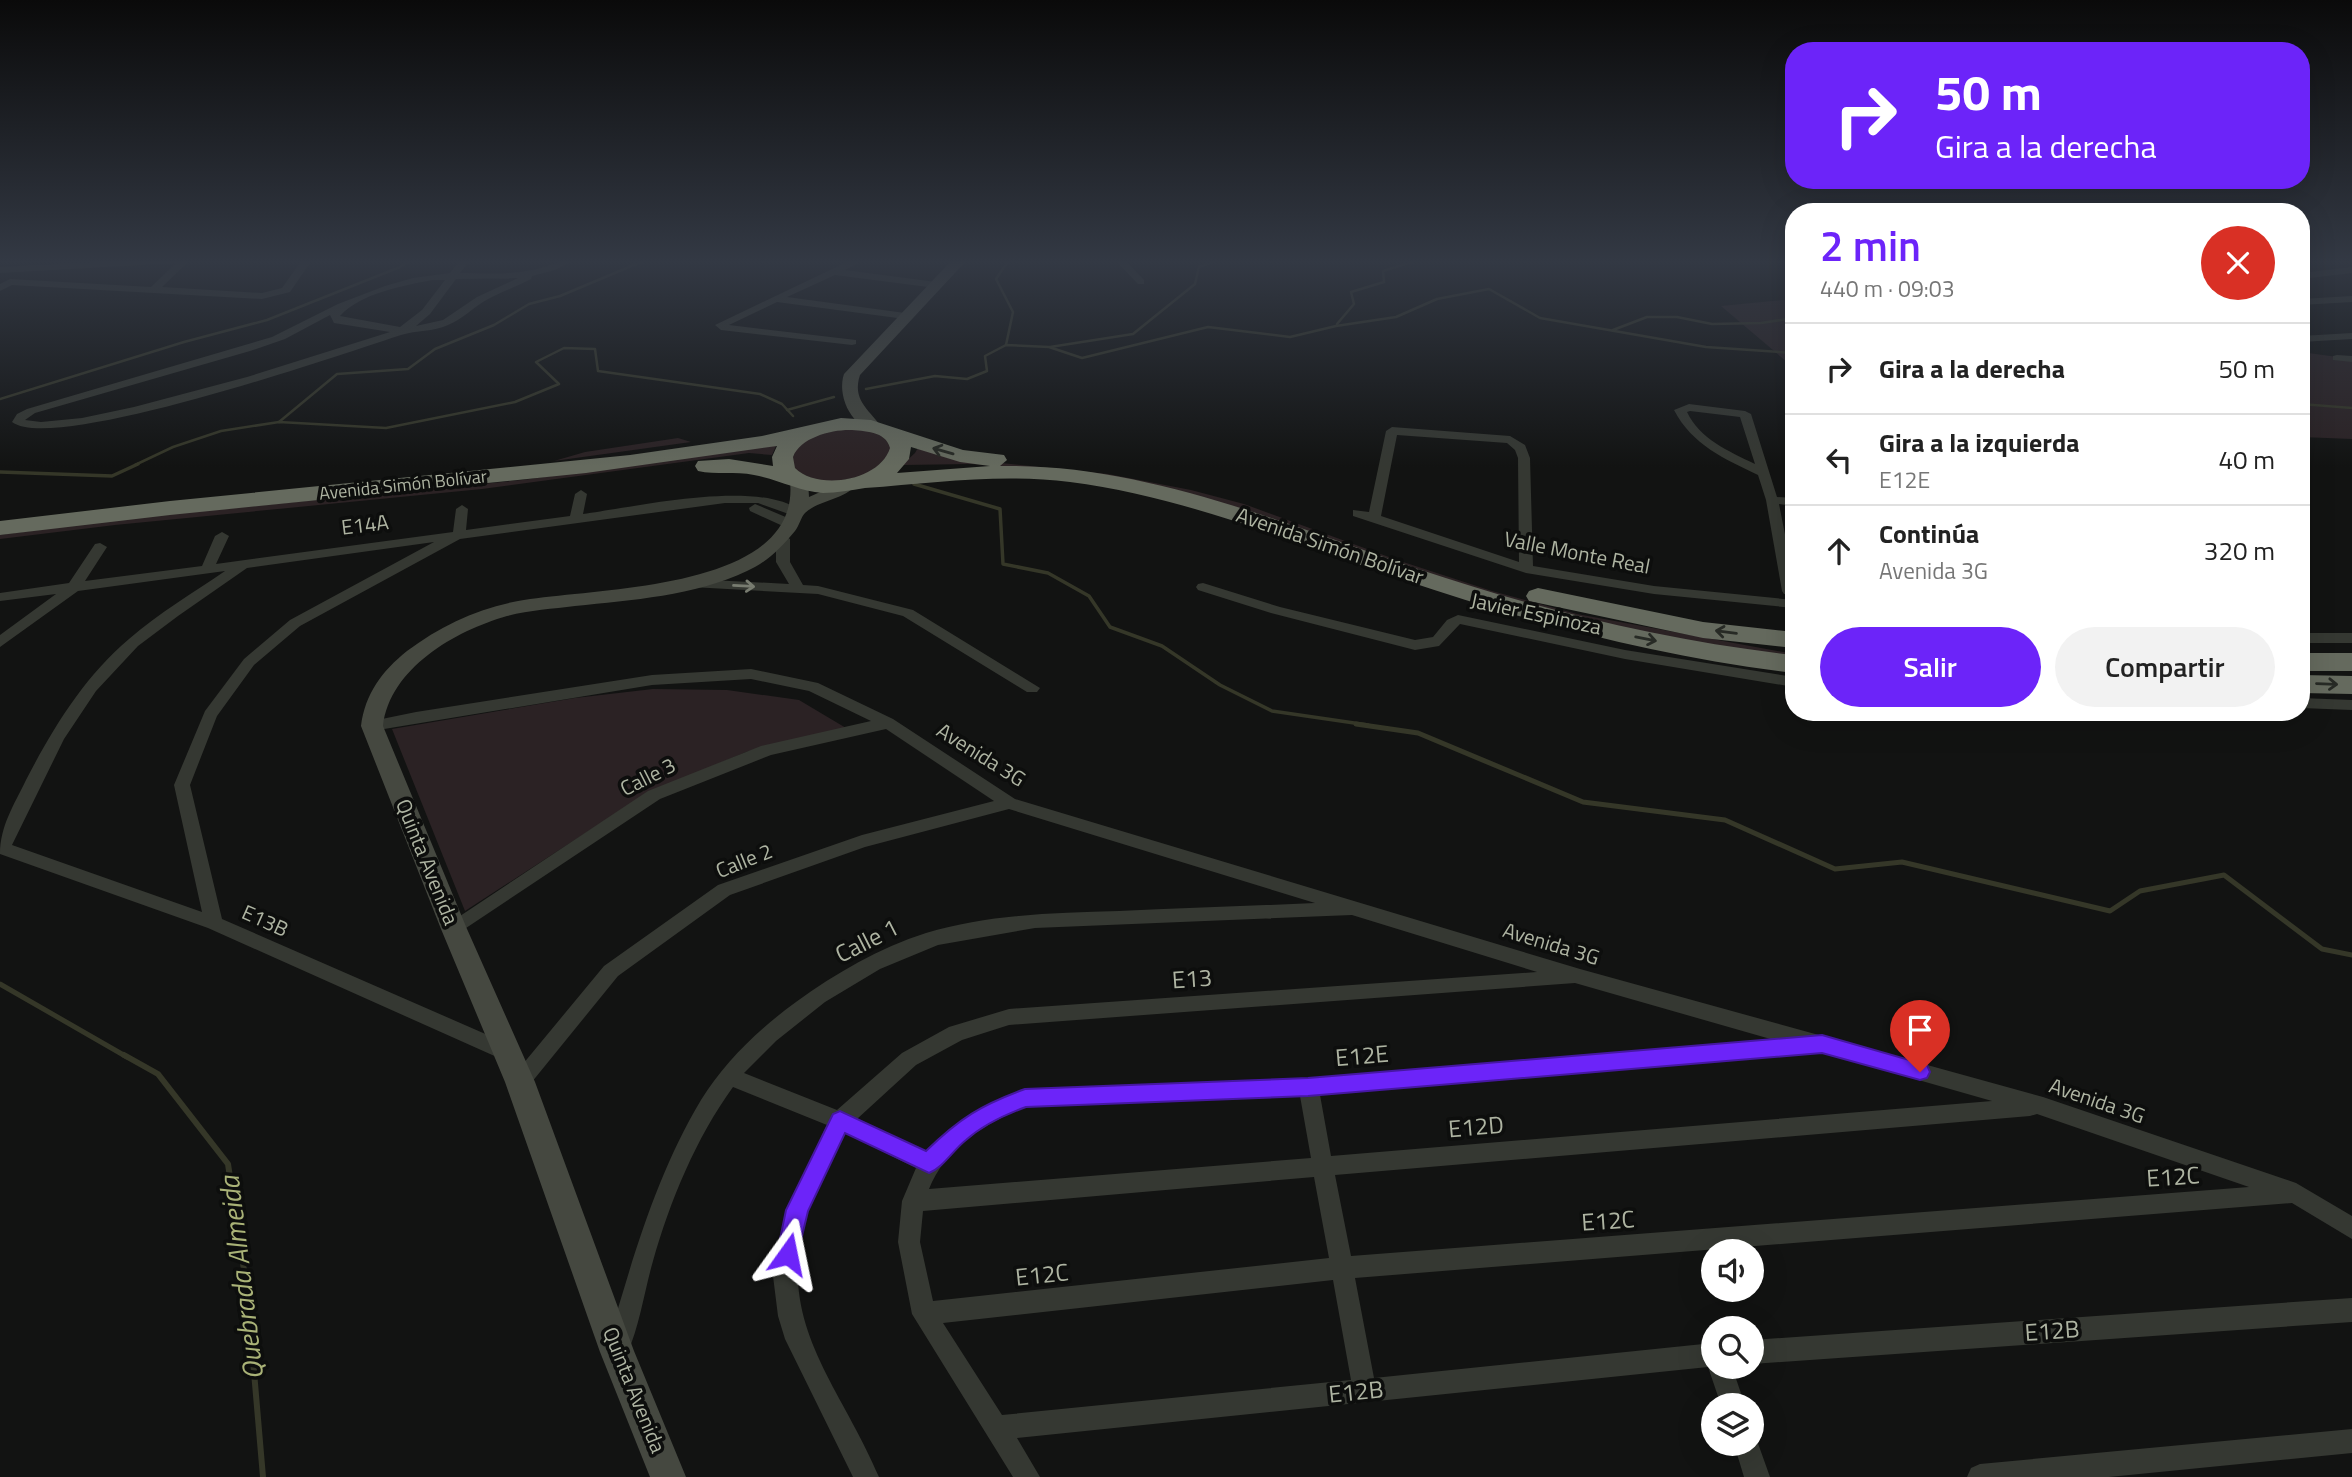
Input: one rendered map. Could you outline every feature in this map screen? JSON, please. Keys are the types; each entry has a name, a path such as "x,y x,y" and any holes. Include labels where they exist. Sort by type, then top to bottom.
{"highway":[{"name":"Avenida Simón Bolívar","path":"0,528 530,473 719,450 857,424 882,429 960,456 1056,461 1230,496 1484,582 1535,596 1703,630 1785,639"},
{"path":"854,484 883,472 898,459 901,450 899,441 882,429"},
{"path":"797,480 786,471 782,462 785,452 793,442 816,430"},
{"name":"Avenida Simón Bolívar","path":"0,541 716,465 763,469 818,486 1027,472 1096,480 1201,502 1457,590 1574,624 1704,650 1785,663"},
{"path":"2310,662 2352,662"},
{"path":"2310,684 2352,685"}],"street":[{"path":"298,329 278,339 32,411 22,416 18,422 38,426 120,415 297,365 403,331 422,329"},
{"path":"390,329 406,329"},
{"path":"738,329 852,342"},
{"path":"882,429 861,416 850,397 848,387 852,374 893,329"},
{"path":"2310,338 2352,336"},
{"path":"2337,358 2352,359"},
{"path":"816,430 843,413 850,397"},
{"path":"1765,474 1722,452 1700,436 1680,410 1689,407 1745,414 1765,474 1785,562"},
{"path":"1374,519 1392,432 1510,440 1521,448 1524,458 1526,569"},
{"path":"797,480 783,562 798,587"},
{"path":"372,726 374,704 380,692 429,644 478,620 522,607 691,583 747,565 792,521 854,484"},
{"path":"576,519 581,495"},
{"name":"E14A","path":"0,597 458,534 737,500 792,521"},
{"path":"1772,500 1785,501"},
{"path":"215,923 181,785 210,715 249,662 295,623 458,534 462,509"},
{"name":"Valle Monte Real","path":"1358,513 1526,569 1654,590 1785,595"},
{"path":"206,569 222,536"},
{"path":"0,642 74,587 100,547"},
{"path":"1,847 51,745 85,696 133,643 245,563"},
{"path":"691,583 798,587 908,613 1032,688"},
{"name":"Javier Espinoza","path":"1203,587 1276,610 1415,645 1437,642 1443,638 1451,622 1458,619 1552,641 1732,674 1785,681"},
{"path":"2310,638 2352,638"},
{"name":"Avenida 3G","path":"372,726 652,680 751,674 813,687 888,723 1009,803 1580,976 2043,1106 2296,1194 2352,1228"},
{"path":"2310,703 2352,705"},
{"name":"Calle 3","path":"454,929 654,795 767,750 888,723"},
{"name":"Quinta Avenida","path":"372,726 454,929 520,1082 617,1352 668,1477"},
{"name":"Calle 2","path":"520,1082 611,971 724,890 862,841 1009,803"},
{"name":"E13B","path":"1,847 215,923 506,1052"},
{"name":"Calle 1","path":"617,1352 657,1214 704,1117 729,1076 781,1022 853,974 924,941 986,927 1035,921 1360,909"},
{"name":"E13","path":"840,1121 909,1059 956,1033 1009,1017 1580,976"},
{"name":"E12E","path":"929,1163 969,1125 990,1112 1025,1098 1308,1087 1822,1044"},
{"path":"729,1076 840,1121 929,1163 913,1201 909,1242 924,1314 1027,1477"},
{"path":"1308,1087 1365,1392"},
{"name":"E12D","path":"913,1201 2043,1106"},
{"path":"840,1121 797,1210 784,1276 797,1339 866,1477"},
{"name":"E12C","path":"924,1314 1342,1268 2296,1194"},
{"name":"E12B","path":"1764,1351 2352,1310"},
{"name":"E12B","path":"998,1428 1701,1356"},
{"path":"1980,1477 2352,1441"},
{"path":"1750,1456 1757,1477"}],"shaded area":[{"path":"1748,329 1785,329 1785,360"},
{"path":"2310,353 2352,359 2352,439 2310,437"},
{"path":"840,426 884,433 895,449 869,475 832,482 815,480 791,468 790,451 797,442"},
{"path":"678,438 691,442 554,461 585,452"},
{"path":"779,439 772,455 749,453 482,489 0,539 0,535 120,519 522,480 737,451"},
{"path":"920,444 992,462 1108,474 1191,490 1244,504 1397,560 1492,591 1577,614 1785,652 1785,658 1631,632 1457,586 1261,515 1168,489 1030,468 971,464 902,465"},
{"path":"653,689 727,690 799,700 846,728 746,752 644,795 465,911 392,729 575,698"}],"waterway":[{"path":"0,399 233,329"},
{"path":"279,422 337,374 408,369 435,349 484,329"},
{"path":"1006,345 1009,329"},
{"path":"1050,347 1133,334 1139,329"},
{"path":"1006,345 1049,347 1082,358 1200,329"},
{"path":"1224,329 1290,337 1324,329"},
{"path":"1603,329 1706,347 1785,352"},
{"path":"866,389 935,376 967,379 987,371 985,356 1006,345"},
{"path":"279,422 386,428 515,402 559,384 536,362 564,348 595,349 598,371 760,394 782,404 787,410"},
{"path":"787,410 834,397"},
{"path":"2310,405 2352,408"},
{"path":"787,410 793,416"},
{"path":"135,465 173,447 221,431 279,422"},
{"path":"0,472 112,476 138,464"},
{"path":"914,484 1000,509 1003,564 1048,573 1089,596 1110,627 1162,646 1220,685 1272,711 1368,725"},
{"path":"1356,724 1418,733 1583,802 1725,820 1835,869 1902,862 2110,911 2140,891 2224,875 2322,949 2352,955"},
{"name":"Quebrada Almeida","path":"0,984 127,1057"},
{"name":"Quebrada Almeida","path":"124,1055 158,1074 228,1164 247,1290 263,1477"}],"route":[{"path":"788,1254 797,1210 840,1121 929,1163 959,1132 990,1112 1025,1098 1308,1087 1822,1044 1920,1072"}]}
